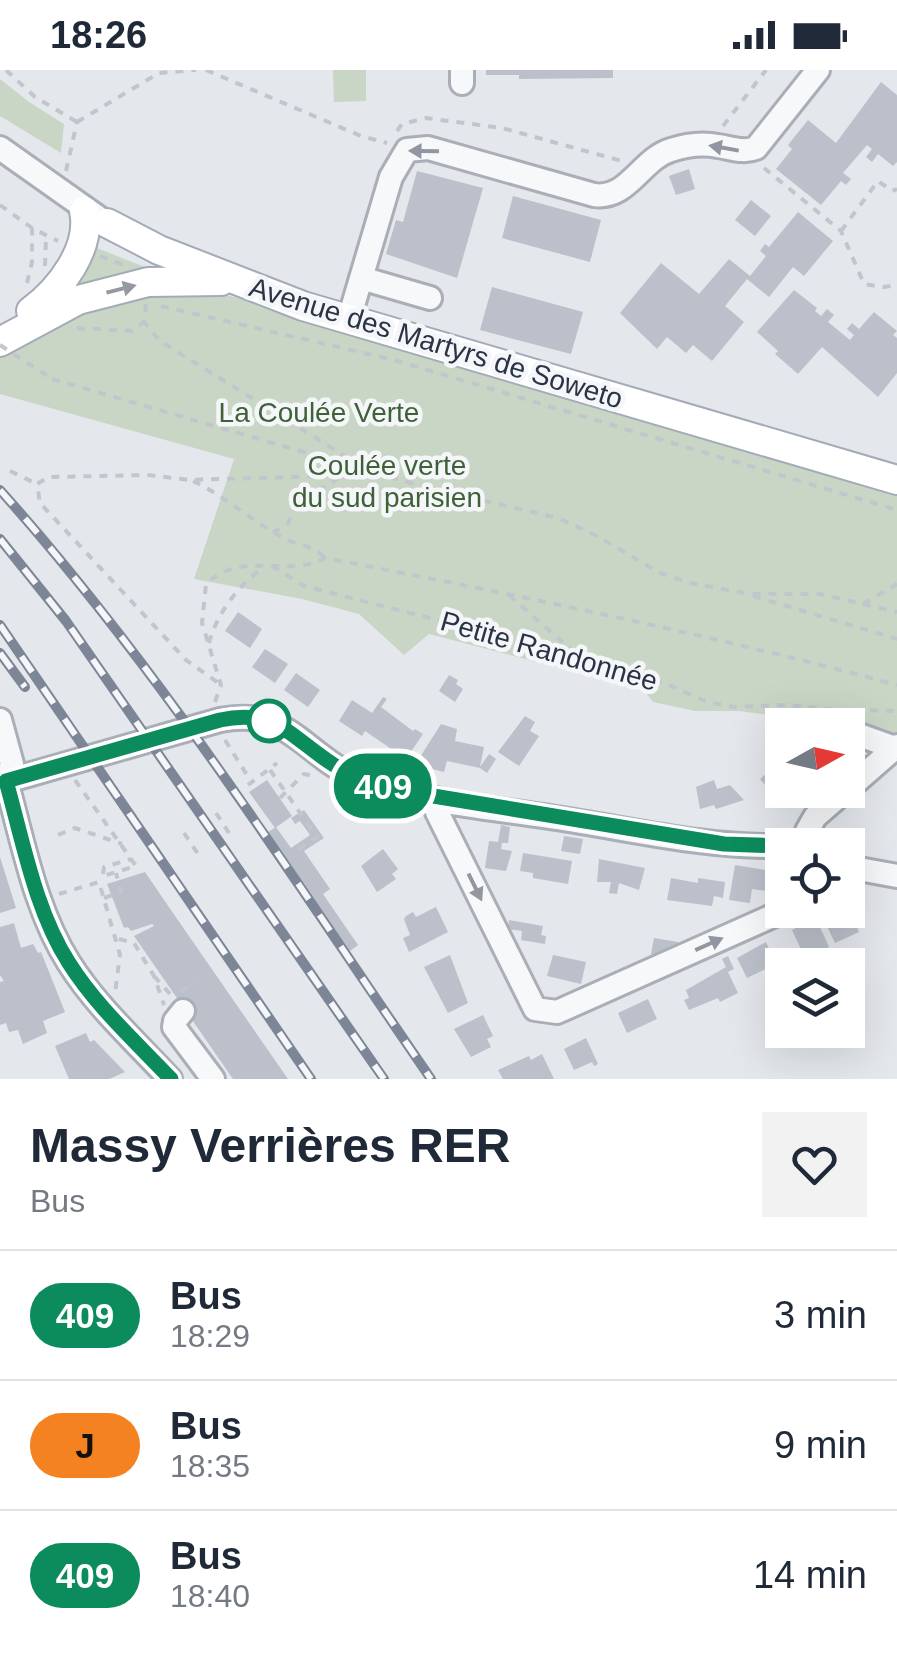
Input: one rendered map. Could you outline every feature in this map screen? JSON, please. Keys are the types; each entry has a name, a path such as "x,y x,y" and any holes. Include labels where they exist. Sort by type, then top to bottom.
{"main road":[{"name":"Avenue des Martyrs de Soweto","path":"96,217 159,250 234,281 349,319 897,480"},
{"path":"0,329 46,300 70,273 86,222 96,217"},
{"path":"0,343 78,300 148,282 234,281"}],"street":[{"path":"349,319 397,147 428,148 604,196 618,192 653,156 672,150 706,144 747,152 766,139 818,70"},
{"name":"Avenue des Martyrs de Soweto","path":"0,148 96,217"},
{"path":"361,278 430,298"},
{"path":"3,782 220,720 252,716 286,729 332,764 361,780 436,799 724,844 765,845"},
{"path":"0,720 12,764 3,782 40,898 67,960 105,1010 170,1079"},
{"path":"865,737 896,747"},
{"path":"865,774 896,747"},
{"path":"436,799 437,812 535,1009 557,1012 765,919"},
{"path":"812,828 814,817 825,808"},
{"path":"865,871 897,876"},
{"path":"177,1012 213,1079"}],"path":[{"path":"6,70 34,97 77,122"},
{"path":"65,174 77,122 159,73 196,70"},
{"path":"206,70 360,136 397,147 402,124 426,118 502,128 619,162 631,155"},
{"path":"708,127 723,126 766,70"},
{"path":"747,152 841,232 864,284 897,285"},
{"path":"841,232 878,181 896,191"},
{"path":"0,204 46,236"},
{"path":"25,290 32,262 32,228"},
{"path":"358,469 356,463 160,341 144,322 146,302 394,360 897,510"},
{"path":"0,343 52,379 358,469 558,518 660,573 749,594 897,639"},
{"path":"37,484 50,477 148,476 190,480 354,474 358,469"},
{"path":"10,471 37,484"},
{"path":"274,533 288,523 297,504 344,474"},
{"path":"190,480 238,506 274,533 326,558 506,592 779,653 897,686"},
{"path":"37,484 40,504 186,660 220,682 202,624 206,584 222,570 242,565 310,564 326,558"},
{"path":"208,648 212,631 231,599 260,568 272,566"},
{"name":"Petite Randonnée","path":"272,566 304,586 496,635 667,684 721,705 897,711"},
{"path":"862,604 897,584"},
{"path":"506,592 588,664"},
{"path":"749,594 794,592 897,612"},
{"path":"220,720 227,744 250,784 277,763"},
{"path":"40,898 136,866 63,764"},
{"path":"270,770 316,837 294,852"},
{"path":"280,798 304,774"},
{"path":"216,813 229,833"},
{"path":"58,836 75,828 122,844"},
{"path":"184,833 198,854"},
{"path":"105,1010 116,991 120,955 101,879 104,867 131,859"},
{"path":"104,898 122,892 116,873"},
{"path":"117,938 134,943 177,1012"},
{"path":"154,976 177,1012"}],"green space":[{"path":"333,70 366,70 366,101 334,102"},
{"path":"0,79 64,124 61,153 0,116"},
{"path":"89,245 145,267 141,277 65,295"},
{"name":"Coulée verte du sud parisien","path":"204,289 897,487 897,753 865,735 865,708 765,708 765,714 695,711 653,702 644,690 429,634 404,655 359,614 194,579 234,459 0,394 0,351 102,301"}],"building":[{"path":"486,70 613,70 613,78 519,79 519,75 486,75"},
{"path":"881,82 897,95 897,162 893,166 878,154 872,162 866,157 872,149 867,145 843,173 851,179 846,185 841,181 821,205 776,169 792,149 788,145 808,120 836,143"},
{"path":"689,169 695,189 676,195 669,176"},
{"path":"417,171 483,188 457,278 386,254 396,220 403,222"},
{"path":"513,196 601,220 590,262 502,238"},
{"path":"751,200 771,216 755,236 735,220"},
{"path":"798,212 833,241 804,276 793,267 769,297 747,279 725,306 744,322 712,361 693,345 686,353 667,337 657,349 620,313 661,263 699,294 729,259 750,276 766,256 760,251 765,244 769,247"},
{"path":"492,287 583,312 571,354 480,330"},
{"path":"794,290 821,316 827,309 834,315 828,322 850,340 854,335 847,329 852,323 859,329 874,312 897,331 893,335 897,338 897,373 878,397 822,347 798,374 757,332"},
{"path":"238,612 262,629 250,648 225,631"},
{"path":"265,649 288,664 275,683 252,667"},
{"path":"296,673 320,690 308,707 284,690"},
{"path":"449,675 463,689 455,702 439,691"},
{"path":"383,697 387,699 381,707 423,734 406,759 365,731 362,736 339,721 352,700 372,713"},
{"path":"525,716 535,722 530,731 539,736 519,766 498,752"},
{"path":"441,724 457,729 455,741 484,747 480,767 489,754 496,759 487,773 447,761 444,772 415,765"},
{"path":"267,780 292,816 275,828 249,792"},
{"path":"714,780 717,789 730,785 744,800 716,809 714,805 700,809 696,787"},
{"path":"358,802 377,805 375,821 355,818"},
{"path":"304,810 324,838 304,851 330,889 323,894 358,945 350,951 268,832 276,827 291,848 310,835 300,821 295,824 291,818"},
{"path":"501,825 510,827 508,843 502,843 501,849 512,851 506,871 485,868 489,841 498,842"},
{"path":"564,836 583,839 580,854 561,851"},
{"path":"383,849 398,869 392,874 396,879 377,892 361,866"},
{"path":"523,853 572,861 568,884 533,878 533,873 520,871"},
{"path":"0,857 16,908 0,913"},
{"path":"599,859 645,868 639,890 619,883 617,894 609,893 611,882 597,882"},
{"path":"735,865 765,870 765,891 752,889 750,903 729,900"},
{"path":"145,872 288,1079 233,1079 134,936 154,926 131,931 124,928 107,884"},
{"path":"671,878 725,882 723,898 714,896 712,906 667,900"},
{"path":"436,907 448,932 409,952 403,938 410,935 404,919 413,912 416,917"},
{"path":"509,920 543,926 545,944 521,940 522,931 508,929"},
{"path":"14,923 21,948 33,944 41,952 65,1012 43,1021 47,1033 23,1044 18,1030 9,1032 6,1023 0,1025 0,982 4,981 0,975 0,927"},
{"path":"820,928 829,947 800,948 792,930"},
{"path":"828,928 857,928 859,932 835,943"},
{"path":"654,938 678,942 676,953 669,957 651,954"},
{"path":"766,942 769,948 765,948 765,969 747,978 737,958"},
{"path":"450,955 468,1003 448,1013 424,967"},
{"path":"553,955 586,962 581,984 547,976"},
{"path":"728,956 734,969 728,972 738,993 689,1010 684,1000 689,998 686,990 726,967 722,959"},
{"path":"648,999 657,1019 627,1033 618,1013"},
{"path":"483,1015 493,1036 487,1039 491,1047 471,1057 454,1029"},
{"path":"86,1033 90,1042 94,1040 125,1072 109,1079 69,1079 55,1046"},
{"path":"586,1038 598,1064 594,1066 592,1062 574,1070 564,1049"},
{"path":"542,1054 554,1079 503,1079 498,1070 529,1056 531,1060"}],"railway":[{"path":"0,490 171,703 431,1079"},
{"path":"0,539 66,621 384,1079"},
{"path":"0,625 311,1079"},
{"path":"0,653 25,687"}],"bus line":[{"name":"409","path":"171,1079 105,1010 67,960 43,908 6,781 220,720 252,716 286,729 332,764 361,780 460,803 724,844 765,846"}],"park label":[{"name":"La Coulée Verte","path":"319,412"}]}
